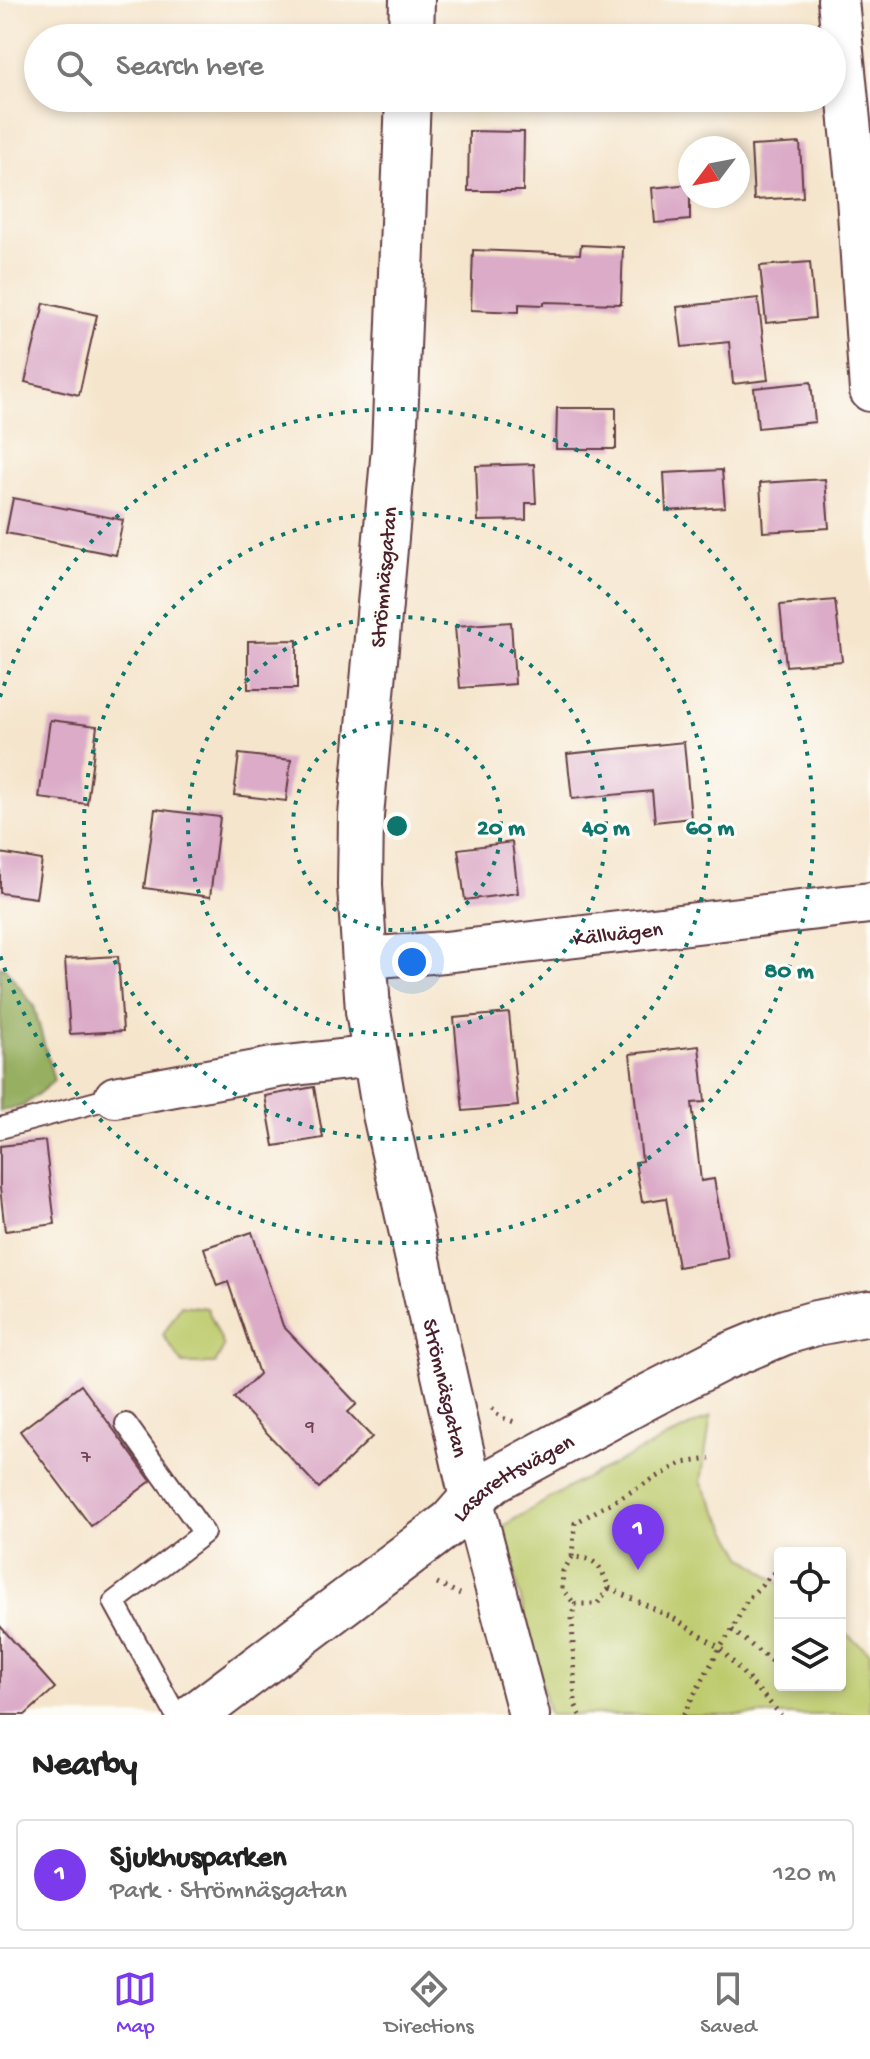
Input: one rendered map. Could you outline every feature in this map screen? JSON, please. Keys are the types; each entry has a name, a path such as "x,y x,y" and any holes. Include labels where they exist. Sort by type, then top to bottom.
{"street":[{"path":"411,24 412,0"},
{"path":"838,0 840,24"},
{"path":"846,81 867,295 870,391"},
{"name":"Strömnäsgatan","path":"407,112 394,448 361,816 363,958 374,1056 385,1114 472,1498 529,1715"},
{"name":"Källvägen","path":"363,958 445,952 870,903"},
{"path":"115,1097 278,1067 374,1056"},
{"name":"Lasarettsvägen","path":"195,1715 451,1522 472,1498 494,1480 723,1358 785,1332 870,1313"}],"lane":[{"path":"0,1128 115,1097"},
{"path":"126,1424 204,1533 114,1602 176,1715"}],"path":[{"path":"483,1400 500,1417 527,1426"},
{"path":"609,1588 597,1604 575,1604 562,1589 563,1571 572,1557 575,1523 682,1463 710,1459"},
{"path":"410,1552 432,1581 463,1595"},
{"path":"572,1557 589,1559 601,1567 609,1588 673,1618 720,1648 781,1715"},
{"path":"683,1715 747,1600 774,1572"},
{"path":"575,1604 572,1616 573,1660 575,1704 580,1715"},
{"path":"732,1630 774,1663"}],"green space":[{"path":"0,966 5,968 34,1006 54,1081 23,1106 0,1111"},
{"path":"181,1305 207,1308 224,1347 215,1364 183,1364 163,1335"},
{"path":"711,1416 701,1482 743,1556 774,1579 774,1691 846,1691 846,1634 870,1652 870,1715 549,1715 503,1526 578,1482"}],"building":[{"path":"469,131 524,132 523,191 468,191"},
{"path":"800,143 803,197 754,200 751,146"},
{"path":"678,185 678,208 690,208 690,220 655,223 652,188"},
{"path":"581,245 623,247 621,304 544,302 544,305 519,304 519,312 471,310 473,250 580,254"},
{"path":"810,262 815,318 766,323 760,266"},
{"path":"758,298 768,380 733,384 729,342 682,347 677,307"},
{"path":"44,303 97,315 79,395 25,382"},
{"path":"811,382 815,422 758,428 754,388"},
{"path":"557,408 616,408 616,449 556,449"},
{"path":"534,464 536,503 526,503 526,520 478,521 476,466"},
{"path":"722,470 725,507 666,511 664,473"},
{"path":"825,479 829,528 763,532 760,483"},
{"path":"13,498 123,520 116,555 6,533"},
{"path":"835,600 842,661 786,666 780,605"},
{"path":"511,622 515,684 460,688 455,626"},
{"path":"297,640 297,689 248,689 248,641"},
{"path":"50,720 97,726 87,804 39,798"},
{"path":"684,742 691,818 655,822 652,791 572,799 567,754"},
{"path":"239,754 291,760 286,801 234,795"},
{"path":"155,809 220,817 210,897 144,888"},
{"path":"512,842 518,893 465,900 458,849"},
{"path":"0,853 42,860 36,898 0,893"},
{"path":"118,956 123,1031 70,1034 65,959"},
{"path":"509,1013 518,1106 463,1111 454,1018"},
{"path":"699,1046 705,1102 692,1103 701,1181 714,1179 728,1258 678,1267 666,1198 642,1202 635,1162 642,1161 630,1054"},
{"path":"314,1087 323,1138 274,1146 265,1096"},
{"path":"45,1141 55,1224 5,1231 0,1188 0,1146"},
{"path":"252,1232 283,1326 357,1404 348,1412 372,1437 319,1488 234,1398 259,1374 228,1282 217,1286 204,1248"},
{"path":"81,1385 151,1481 91,1526 20,1431"},
{"path":"0,1626 55,1688 25,1715 0,1715"}],"place":[{"name":"Sjukhusparken","path":"638,1570"}]}
